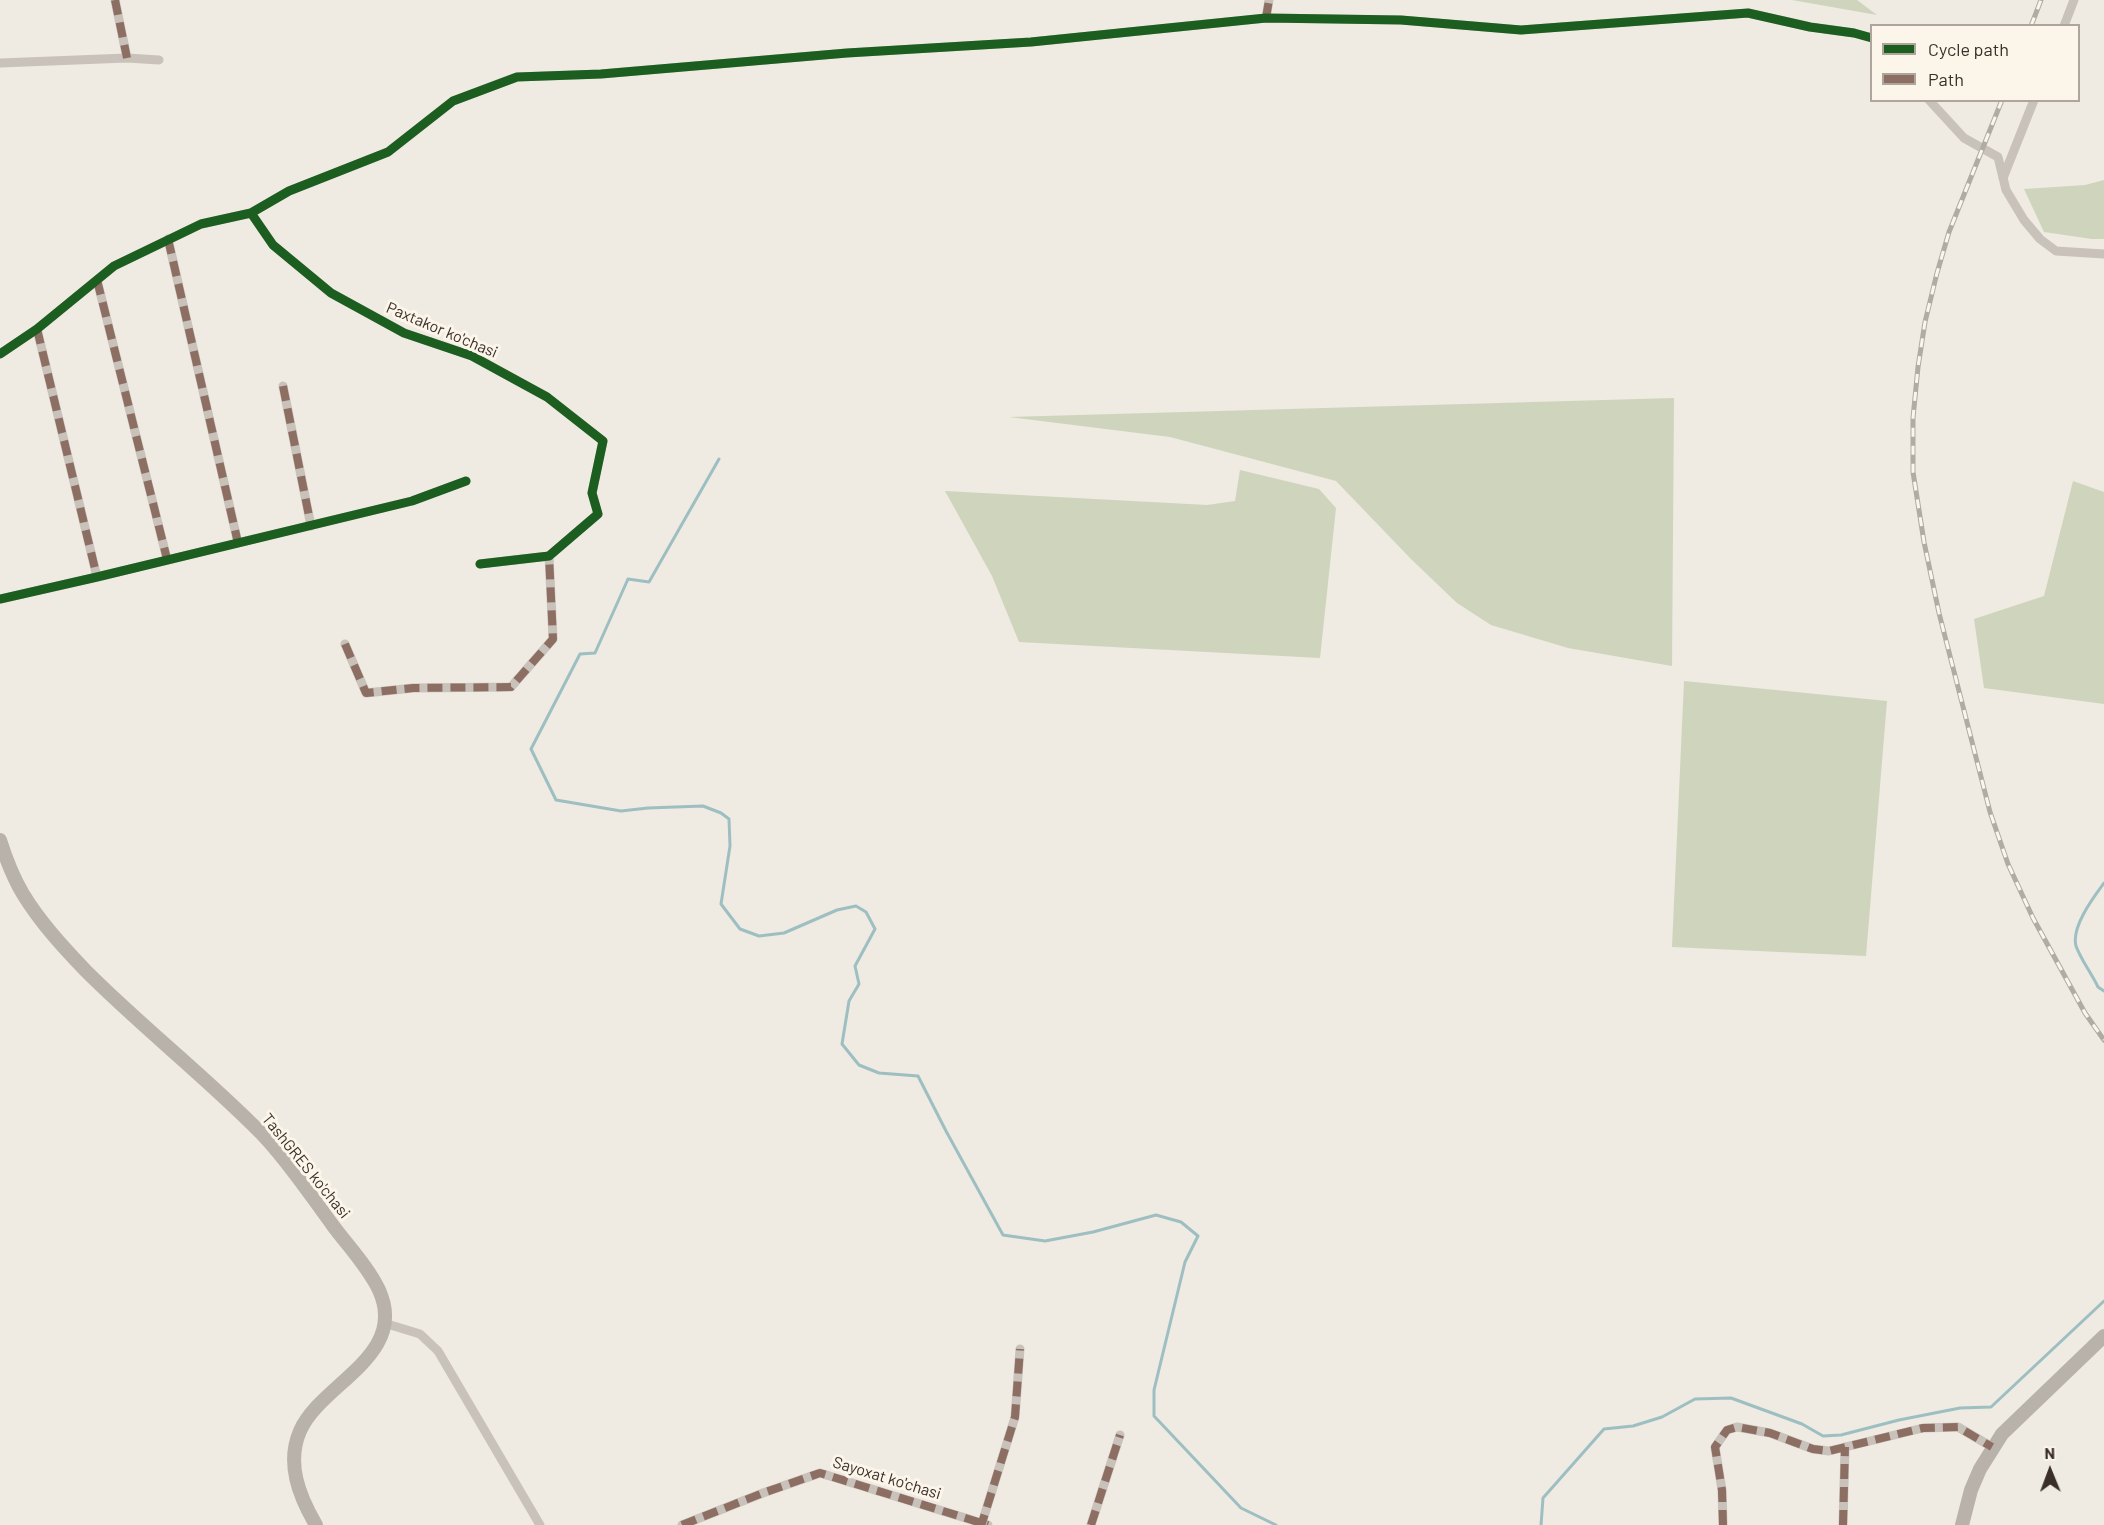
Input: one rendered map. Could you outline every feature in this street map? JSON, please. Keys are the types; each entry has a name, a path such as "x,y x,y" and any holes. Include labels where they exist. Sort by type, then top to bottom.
{"main road":[{"name":"TashGRES ko'chasi","path":"0,840 22,893 47,928 106,990 264,1136 298,1178 375,1284 383,1303 384,1323"},
{"path":"316,1525 301,1497 294,1471 294,1456 300,1430 314,1410 370,1355 384,1323"},
{"path":"1962,1525 1971,1490 1992,1447 2007,1429 2104,1336"}],"street":[{"path":"115,0 127,58"},
{"path":"1266,18 1269,0"},
{"path":"2065,24 2074,0"},
{"path":"0,354 37,329 114,266 201,224 250,213 289,191 388,152 453,101 517,77 601,74 847,53 1031,42 1266,18 1401,20 1521,30 1748,13 1870,37"},
{"path":"0,63 127,58 159,60"},
{"path":"1931,102 1964,138 1998,157 2006,190 2024,220 2040,239 2056,251 2104,254"},
{"path":"2003,178 2033,102"},
{"name":"Paxtakor ko'chasi","path":"250,213 273,245 331,293 404,333 472,356 548,397 603,441 592,492 598,514 549,556"},
{"path":"168,239 238,543"},
{"path":"97,280 167,559"},
{"path":"37,329 97,577"},
{"path":"283,386 311,526"},
{"path":"0,599 412,501 466,482"},
{"path":"345,644 366,693 414,688 511,687 553,639 549,556 480,564"},
{"path":"384,1323 420,1334 438,1351 540,1525"},
{"name":"Sayoxat ko'chasi","path":"682,1525 820,1473 982,1524 1015,1417 1020,1349"},
{"path":"1723,1525 1722,1490 1715,1447 1727,1431 1737,1427 1770,1433 1813,1449 1829,1451 1923,1428 1958,1427 1992,1447"},
{"path":"1091,1525 1120,1436"},
{"path":"1843,1525 1845,1447"}],"green space":[{"path":"1792,0 1857,0 1877,15"},
{"path":"2104,180 2104,239 2044,232 2024,189 2085,185"},
{"path":"1674,398 1672,666 1568,648 1491,625 1457,603 1336,481 1170,437 1009,417"},
{"path":"1240,470 1319,489 1336,508 1320,658 1019,642 992,576 945,491 1207,505 1235,501"},
{"path":"2073,481 2104,492 2104,704 1984,688 1974,619 2044,596"},
{"path":"1684,681 1887,701 1866,956 1672,947"}],"waterway":[{"path":"719,459 649,582 628,579 595,653 580,654 531,749 556,800 621,811 703,806 721,813 729,819 730,846 721,904 740,929 759,936 784,933 837,910 856,906 866,912 875,929 855,966 859,984 849,1001 842,1044 859,1065 879,1073 918,1076 1003,1235 1045,1241 1093,1232 1156,1215 1181,1222 1198,1236 1185,1262 1154,1390 1154,1416 1241,1508 1276,1525"},
{"path":"2104,883 2084,913 2075,938 2081,956 2098,987 2104,991"},
{"path":"1541,1525 1543,1498 1604,1429 1633,1426 1662,1417 1695,1399 1731,1398 1802,1424 1823,1436 1841,1435 1960,1408 1991,1407 2104,1301"}],"railway":[{"path":"2032,24 2041,0"},
{"path":"2001,102 1949,232 1925,322 1913,418 1913,472 1924,542 1939,613 1990,812 2008,864 2033,918 2085,1013 2104,1040"}],"marked path":[{"path":"115,0 127,58"},
{"path":"1266,18 1269,0"},
{"path":"168,239 238,543"},
{"path":"97,280 167,559"},
{"path":"37,329 97,577"},
{"path":"283,386 311,526"},
{"path":"345,644 366,693 413,688 511,687 553,639 549,556"},
{"path":"976,1525 982,1523 1015,1417 1020,1349"},
{"path":"1723,1525 1722,1490 1715,1447 1727,1430 1737,1427 1770,1433 1813,1449 1829,1451 1923,1428 1958,1427 1992,1447"},
{"path":"1091,1525 1120,1435"},
{"path":"1843,1525 1845,1447"},
{"path":"682,1525 820,1473 988,1525"}],"cycle path":[{"path":"0,354 37,329 114,266 201,224 251,213 289,191 388,152 453,101 517,77 601,74 847,53 1031,42 1266,18 1401,20 1521,30 1748,13 1870,37"},
{"path":"251,213 273,245 331,293 404,333 472,356 547,397 603,441 592,493 598,514 549,556 480,564"},
{"path":"0,599 412,501 466,481"}]}
